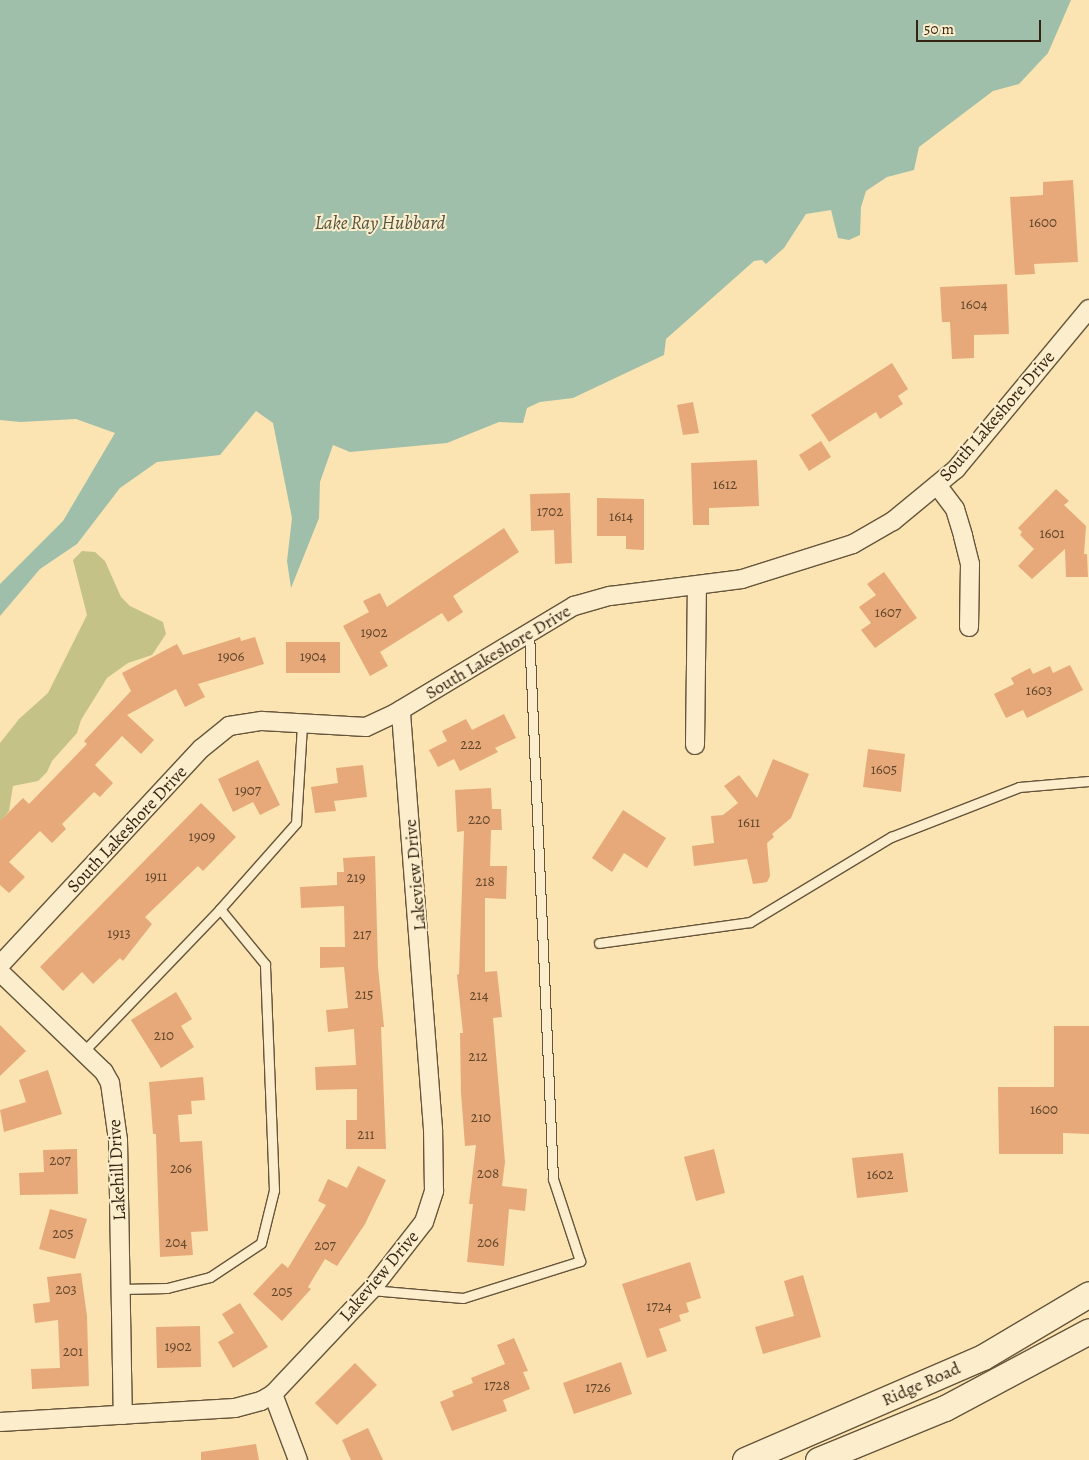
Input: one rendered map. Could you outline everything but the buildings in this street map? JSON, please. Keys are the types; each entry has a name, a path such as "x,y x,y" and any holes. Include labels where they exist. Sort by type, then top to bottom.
{"main road":[{"name":"Ridge Road","path":"745,1460 983,1357 1089,1294"},
{"name":"Ridge Road","path":"818,1460 945,1408 1089,1331"},
{"path":"896,1395 908,1423"}],"street":[{"name":"South Lakeshore Drive","path":"0,965 202,748 229,726 262,721 302,725 366,727 401,710 574,606 610,596 697,586 751,577 853,544 893,521 956,469 1089,309"},
{"path":"937,485 955,509 970,564 969,627"},
{"path":"696,744 697,586"},
{"name":"Lakeview Drive","path":"0,1422 235,1408 274,1394 371,1290 424,1222 434,1191 422,962 401,710"},
{"name":"Lakehill Drive","path":"0,972 83,1052 110,1083 118,1140 123,1415"},
{"path":"274,1394 298,1460"}],"lane":[{"path":"371,1290 464,1298 580,1261 553,1179 529,632"},
{"path":"83,1052 220,909 296,823 302,725"},
{"path":"599,943 750,922 891,837 1019,788 1089,781"},
{"path":"121,1289 167,1288 210,1277 261,1243 274,1190 265,964 220,909"}],"shaded area":[{"path":"82,551 95,552 105,561 121,597 130,606 163,622 166,634 152,655 128,663 107,678 81,720 77,733 52,761 47,772 38,781 13,786 9,811 0,822 0,743 19,719 48,693 87,615 73,560"}],"water":[{"name":"Lake Ray Hubbard","path":"0,0 1071,0 1048,53 1019,84 993,91 919,147 914,170 887,177 866,191 861,207 860,235 849,240 838,238 831,210 806,214 784,248 766,264 762,260 754,261 666,339 664,355 573,398 540,402 527,408 523,423 499,422 447,443 350,452 333,445 320,482 319,518 291,588 287,561 292,518 273,423 256,411 220,455 157,462 120,488 77,544 40,569 0,616 0,584 63,521 115,433 76,419 20,422 0,420"}]}
